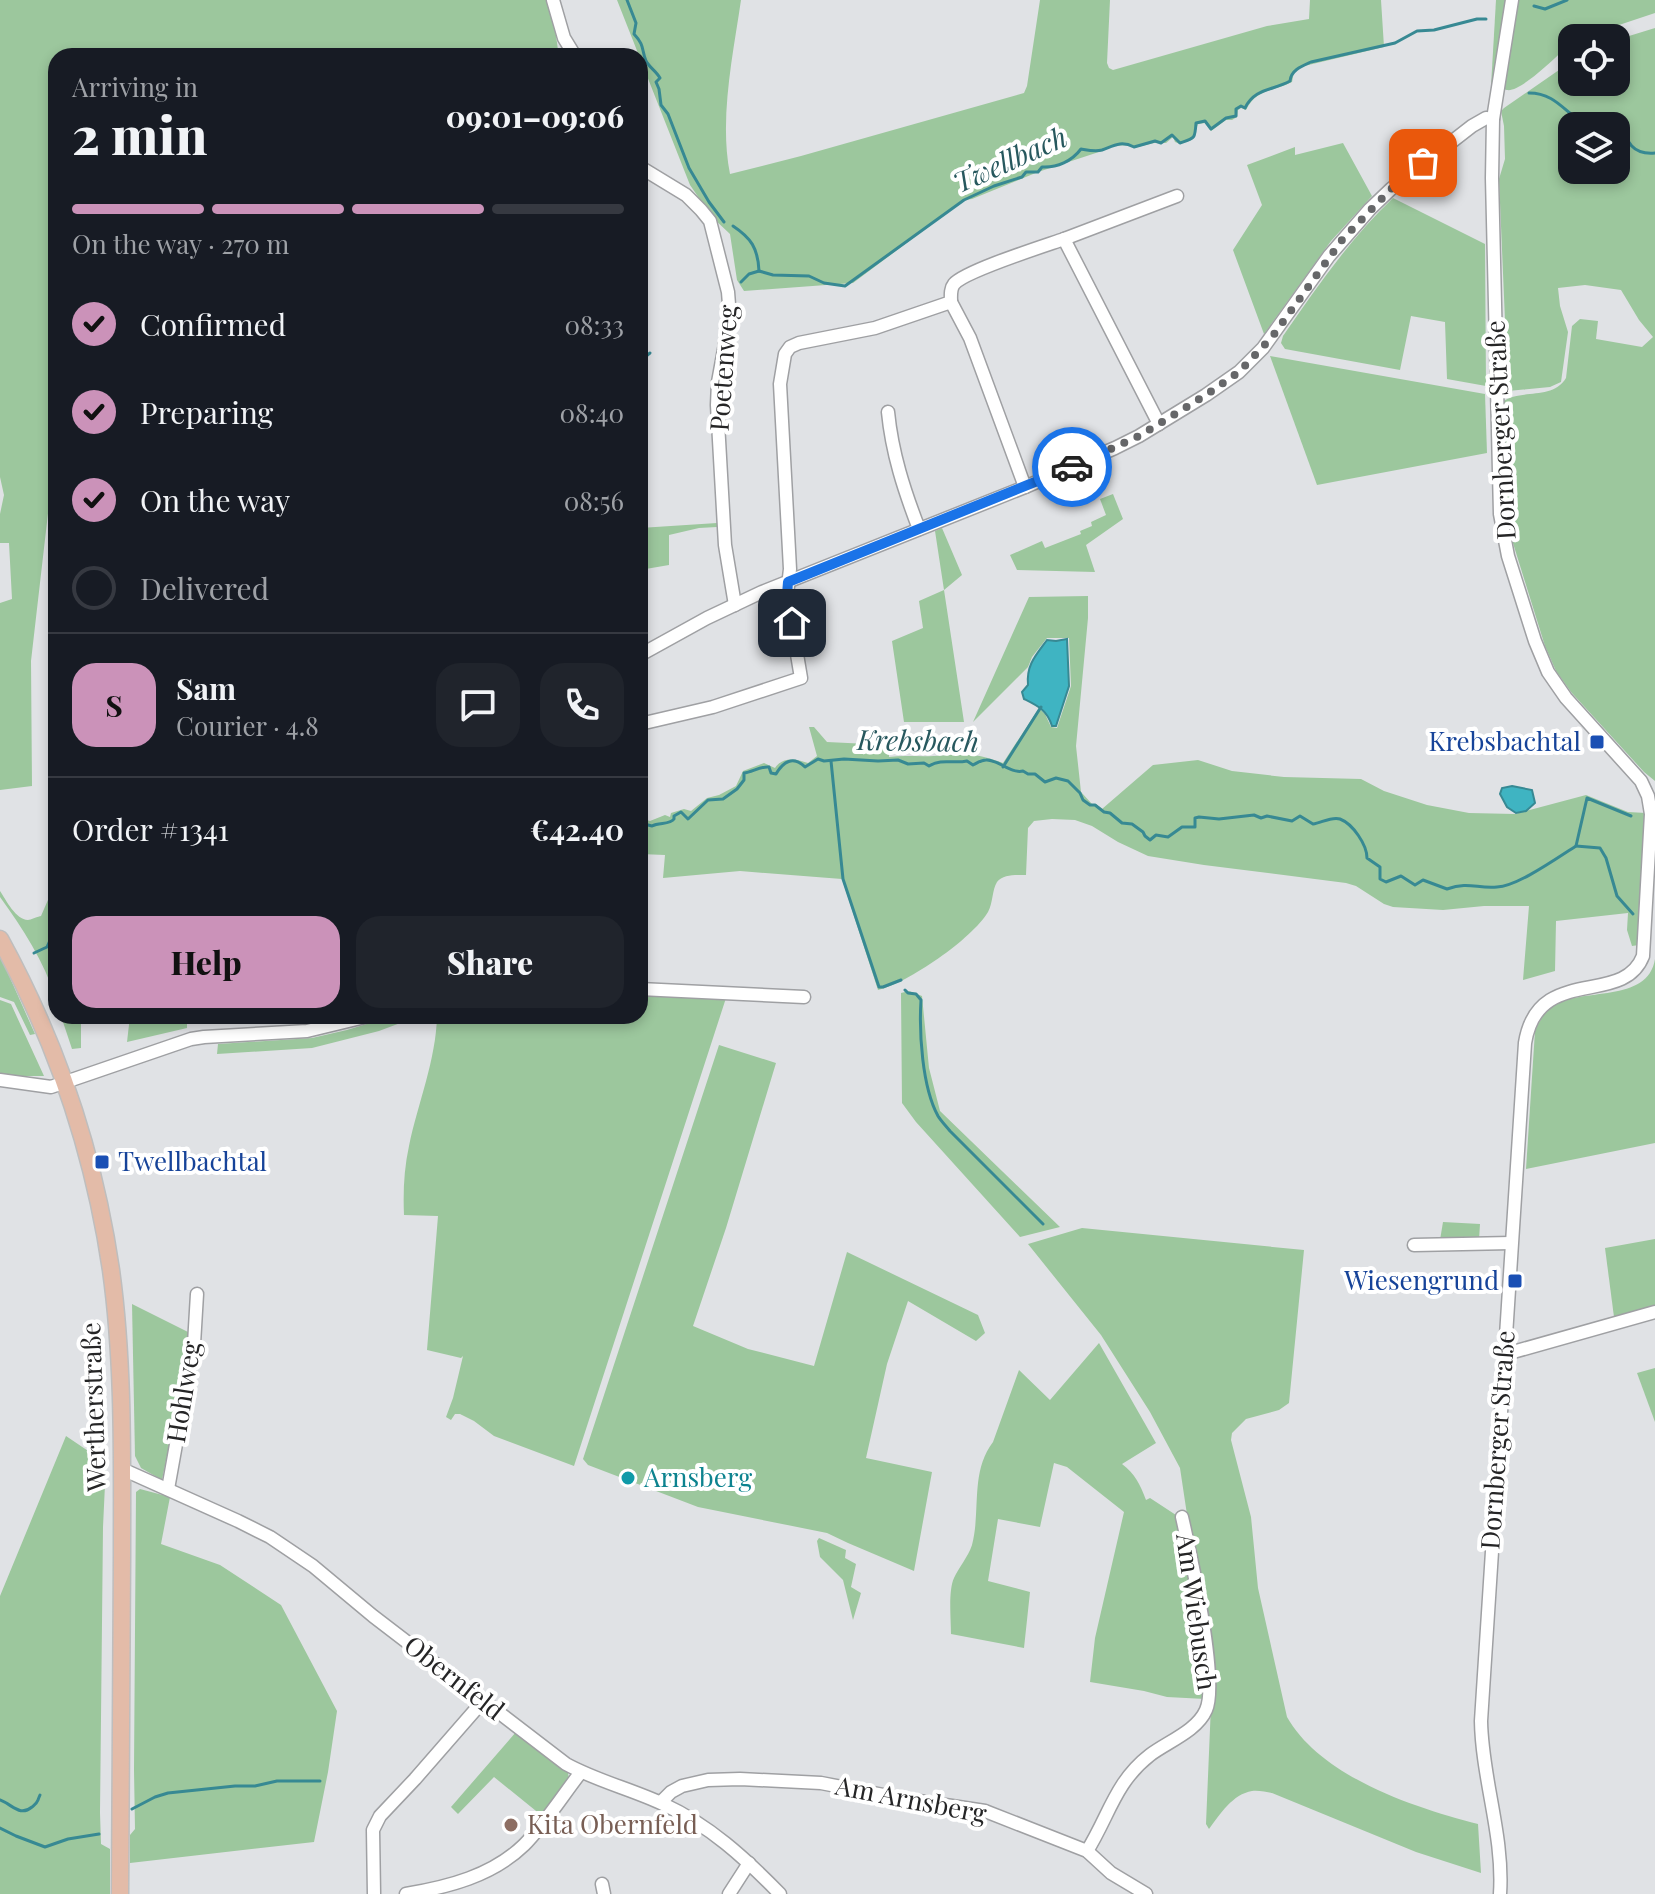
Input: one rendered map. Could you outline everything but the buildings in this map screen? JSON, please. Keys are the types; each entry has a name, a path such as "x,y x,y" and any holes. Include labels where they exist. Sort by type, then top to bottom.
{"main road":[{"name":"Wertherstraße","path":"0,939 32,1001 64,1083 94,1185 110,1268 118,1350 122,1469 120,1894"}],"street":[{"path":"553,0 570,48"},
{"name":"Dornberger Straße","path":"1500,1894 1498,1851 1481,1721 1525,1043 1537,1010 1551,999 1621,979 1634,971 1643,956 1651,835 1650,786 1566,698 1548,672 1535,641 1503,538 1496,392 1492,178 1493,119 1512,0"},
{"path":"648,651 735,605 1115,448 1223,384 1256,356 1342,240 1391,189 1472,126 1486,118 1493,119"},
{"name":"Poetenweg","path":"648,172 686,195 710,221 728,292 730,317 717,405 725,545 735,605"},
{"path":"1025,487 970,338 951,302 953,285 996,263 1177,196"},
{"path":"1064,239 1159,424"},
{"path":"648,722 713,707 801,678 787,595 790,569 780,384 785,354 790,347 875,328 951,302"},
{"path":"888,412 890,436 904,490 919,529"},
{"path":"648,989 804,997"},
{"path":"0,1080 45,1087 191,1039 307,1031 336,1024"},
{"path":"1414,1245 1511,1243"},
{"name":"Hohlweg","path":"168,1489 194,1344 197,1294"},
{"path":"1505,1351 1513,1352 1655,1312"},
{"name":"Obernfeld","path":"122,1469 270,1537 313,1566 566,1764 687,1815 749,1863 780,1894"},
{"name":"Am Wiebusch","path":"1087,1851 1129,1774 1192,1726 1208,1709 1207,1651 1182,1517"},
{"path":"374,1894 373,1830 380,1816 483,1701"},
{"path":"414,1893 459,1882 500,1864 527,1843 581,1772"},
{"name":"Am Arnsberg","path":"661,1802 682,1786 708,1780 740,1779 821,1783 985,1811 1087,1851 1111,1873 1146,1894"},
{"path":"729,1894 749,1863"}],"green space":[{"path":"0,0 551,0 558,48 48,48 48,513 31,661 32,786 0,790 0,603 12,599 9,543 0,543 0,514 4,495 0,477"},
{"path":"617,0 741,0 727,109 730,174 1024,93 1040,0 1110,0 1107,63 1113,70 1267,26 1309,19 1310,0 1381,0 1384,47 1300,67 1294,72 1292,82 1255,98 1246,110 1238,110 1237,117 1232,120 1226,120 1211,131 1205,123 1198,124 1194,138 1186,142 1180,144 1173,137 1166,143 1134,148 1131,145 1111,146 964,200 853,283 744,291 737,280 730,234 712,217 690,185 648,79 648,48 636,48"},
{"path":"1496,0 1507,0 1491,86"},
{"path":"1517,0 1655,0 1655,13 1622,24 1558,24 1558,55 1522,85 1507,90 1502,87"},
{"path":"1655,28 1655,781 1571,692 1556,671 1545,646 1508,527 1502,402 1545,392 1560,385 1566,378 1572,326 1580,319 1598,321 1596,339 1642,347 1653,337 1621,290 1585,285 1558,288 1568,332 1561,382 1550,387 1508,391 1499,179 1505,159 1501,111 1558,71 1558,96 1630,96 1630,36"},
{"path":"1343,143 1372,196 1331,241 1264,334 1233,250 1262,205 1247,165 1295,147 1295,155"},
{"path":"1393,198 1485,244 1486,386 1447,379 1445,322 1411,316 1400,370 1285,349 1281,343 1334,264"},
{"path":"1270,356 1485,394 1487,453 1317,485"},
{"path":"1113,494 1123,519 1086,545 1095,572 1017,570 1010,555 1042,541 1045,548 1081,534 1080,531 1092,526 1091,522 1106,515 1100,499"},
{"path":"717,523 717,527 669,535 669,565 648,569 648,527"},
{"path":"942,528 962,575 944,590 935,531"},
{"path":"944,590 964,722 904,722 892,641 923,628 919,601"},
{"path":"1088,596 1076,746 1081,792 1092,804 1102,809 1153,765 1198,760 1232,771 1284,777 1361,779 1384,791 1427,805 1469,813 1515,814 1586,795 1628,812 1646,813 1639,945 1632,946 1627,930 1628,913 1556,921 1555,971 1523,980 1529,906 1443,910 1393,907 1346,883 1148,856 1092,826 1075,820 1052,819 1034,821 1028,828 1026,875 1006,876 997,882 988,912 968,935 906,979 878,990 842,879 740,871 663,878 665,855 648,854 648,820 665,815 670,817 671,813 684,809 691,811 707,798 736,786 743,771 764,763 775,768 786,760 808,763 817,756 809,727 814,727 827,742 889,745 889,757 969,755 1003,763 1039,708 1051,727 1057,728 1071,686 1069,638 1047,638 1028,667 973,722 1029,597"},
{"path":"0,891 19,917 28,920 41,916 48,900 48,978 25,933 0,897"},
{"path":"0,956 35,1034 30,1035 14,1002 0,997"},
{"path":"1655,959 1655,1143 1526,1169 1535,1031 1542,1017 1565,1000 1627,989 1640,983 1650,973"},
{"path":"909,991 922,996 929,1068 940,1111 1060,1227 1020,1237 902,1103 901,993"},
{"path":"648,995 726,998 574,1466 494,1436 460,1414 455,1414 451,1420 446,1417 463,1356 427,1350 438,1216 404,1215 406,1163 436,1024 648,1024"},
{"path":"0,1000 11,1004 44,1076 22,1076 18,1079 0,1076"},
{"path":"64,1024 81,1024 81,1048 72,1049"},
{"path":"129,1024 187,1024 187,1028 127,1042"},
{"path":"367,1024 398,1024 312,1048 217,1054 218,1044 312,1038"},
{"path":"719,1045 776,1063 693,1326 748,1349 814,1366 847,1252 978,1315 985,1333 976,1341 908,1301 887,1364 866,1458 932,1472 914,1571 827,1533 698,1507 588,1465 583,1459"},
{"path":"1443,1222 1480,1224 1479,1240 1440,1240"},
{"path":"1082,1228 1304,1250 1289,1403 1279,1410 1246,1419 1232,1433 1231,1440 1251,1517 1258,1588 1287,1717 1302,1738 1322,1757 1346,1773 1399,1799 1478,1824 1481,1873 1416,1852 1272,1793 1252,1791 1239,1796 1209,1829 1206,1824 1212,1681 1180,1468 1150,1412 1101,1335 1028,1244"},
{"path":"1655,1239 1655,1307 1614,1317 1605,1248"},
{"path":"132,1304 190,1333 162,1480 141,1468 135,1456"},
{"path":"1099,1343 1156,1443 1122,1464 1137,1480 1146,1500 1150,1498 1179,1517 1203,1650 1205,1699 1167,1697 1090,1682 1095,1638 1124,1512 1067,1467 1054,1463 1040,1527 998,1519 988,1581 1030,1592 1024,1648 951,1634 952,1584 972,1545 981,1466 1019,1370 1050,1400"},
{"path":"1655,1368 1655,1422 1637,1373"},
{"path":"66,1436 106,1463 100,1813 101,1844 110,1849 110,1894 0,1894 0,1596"},
{"path":"140,1489 170,1497 161,1544 220,1565 281,1605 337,1711 314,1842 130,1863 130,1835 135,1829 136,1492"},
{"path":"819,1538 846,1550 845,1558 856,1564 851,1587 861,1593 853,1620 843,1580 820,1557"},
{"path":"516,1732 568,1773 569,1779 541,1815 494,1777 458,1814 451,1807"}],"water":[{"path":"1067,639 1069,686 1056,726 1052,726 1045,712 1024,699 1022,692 1028,685 1033,661 1047,640"},
{"path":"1512,786 1532,790 1535,803 1526,811 1516,813 1507,807 1500,794 1502,788"}],"waterway":[{"path":"627,0 636,23 634,34 642,48"},
{"name":"Twellbach","path":"1534,6 1545,9 1567,0"},
{"name":"Twellbach","path":"759,271 773,275 809,276 824,283 845,286 964,200 1022,177 1026,172 1038,172 1042,167 1064,163 1081,149 1097,151 1121,144 1134,147 1155,141 1161,143 1172,135 1180,143 1193,137 1196,123 1205,121 1211,129 1226,118 1236,116 1236,109 1241,106 1245,108 1259,93 1290,81 1295,71 1311,62 1395,43 1417,31 1486,19"},
{"path":"648,63 660,78 656,82 661,105 668,114 689,168 724,222"},
{"path":"1529,93 1547,97 1569,112"},
{"path":"1630,143 1641,152 1655,153"},
{"path":"733,226 752,244 759,271"},
{"path":"741,282 749,274 759,271"},
{"path":"1003,767 1041,707"},
{"name":"Krebsbach","path":"648,825 667,823 681,812 688,819 708,800 723,799 737,789 744,780 744,773 769,767 771,773 776,774 785,763 792,761 805,767 818,759 898,760 929,766 938,762 967,761 973,765 982,760 991,760 1013,770 1035,774 1045,782 1056,778 1068,781 1083,800 1110,813 1122,823 1132,824 1150,840 1156,835 1168,837 1182,827 1195,827 1195,818 1199,817 1219,819 1254,815 1292,821 1300,816 1313,824 1337,818 1350,825 1365,847 1367,858 1380,867 1380,879 1386,882 1401,876 1415,885 1423,880 1447,889 1506,885 1526,877 1576,846 1587,798 1631,816"},
{"path":"831,761 843,879 879,987 901,980"},
{"path":"1576,846 1600,848 1617,896 1633,914"},
{"path":"34,953 48,945"},
{"path":"905,990 916,994 921,1000 925,1075 938,1116 1043,1224"},
{"path":"132,1809 168,1793 255,1786 277,1781 320,1781"},
{"path":"0,1800 24,1811 36,1804 40,1795"},
{"path":"0,1828 45,1847 99,1834"}],"way so far":[{"path":"1072,467 1139,436 1239,372 1272,337 1342,240 1391,189 1423,163"}],"place":[{"name":"Krebsbachtal","path":"1597,742"},
{"name":"Twellbachtal","path":"102,1162"},
{"name":"Wiesengrund","path":"1515,1281"},
{"name":"Arnsberg","path":"628,1478"},
{"name":"Kita Obernfeld","path":"511,1825"}],"route":[{"path":"792,623 788,582 1072,467"}]}
